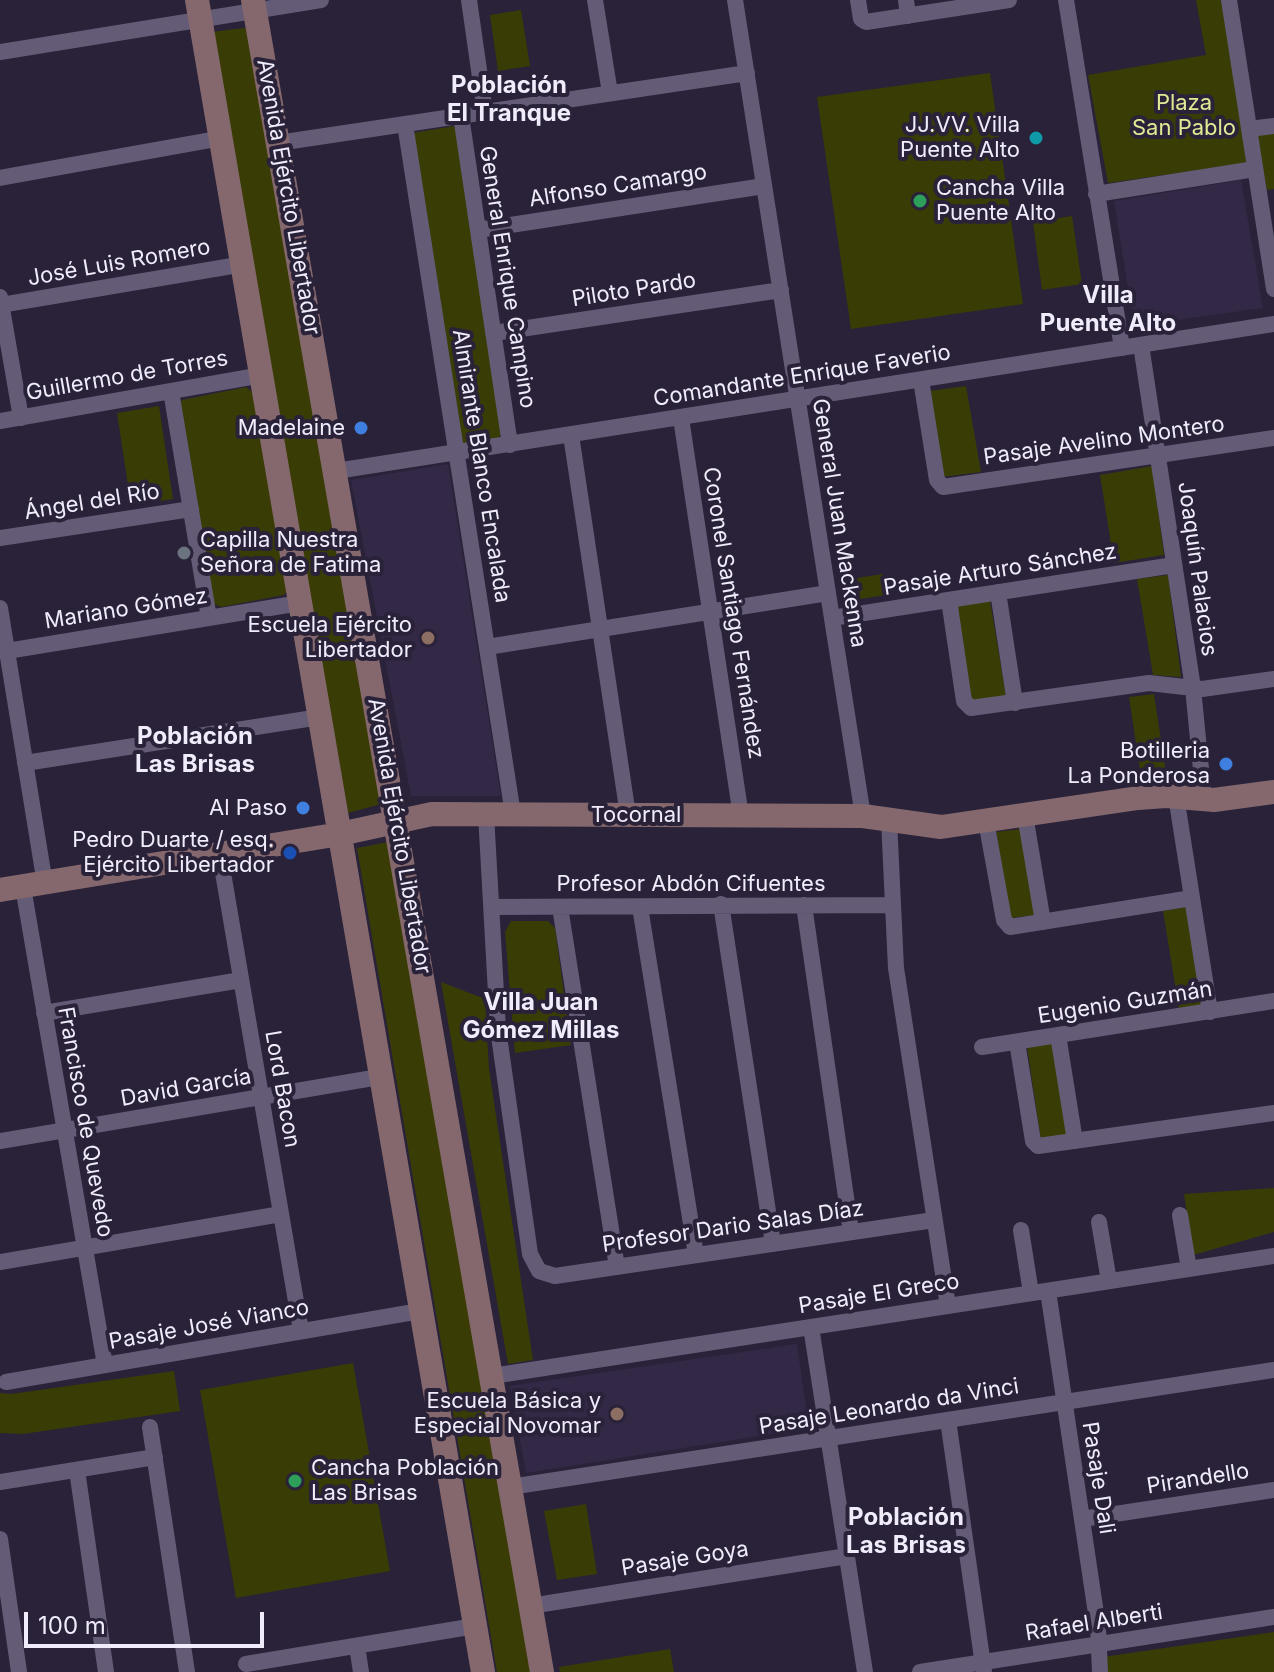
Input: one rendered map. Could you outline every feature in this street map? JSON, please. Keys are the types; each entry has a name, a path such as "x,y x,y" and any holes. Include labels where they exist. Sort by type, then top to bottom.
{"main road":[{"name":"Avenida Ejército Libertador","path":"254,5 542,1672"},
{"path":"199,10 483,1672"},
{"name":"Tocornal","path":"23,887 340,834 432,814 863,816 930,828 1176,796 1204,800 1274,792"}],"street":[{"path":"0,52 199,10 321,0"},
{"path":"469,0 485,112"},
{"path":"595,0 610,93"},
{"name":"General Juan Mackenna","path":"735,0 863,816"},
{"path":"858,0 863,21 907,8 1009,0"},
{"path":"1066,0 1122,348"},
{"path":"1229,0 1255,169 1267,192 1274,289"},
{"path":"278,143 747,73"},
{"name":"General Enrique Campino","path":"461,116 510,445"},
{"name":"Almirante Blanco Encalada","path":"405,124 513,814"},
{"path":"1249,129 1274,126"},
{"path":"0,178 222,138"},
{"path":"1096,194 1255,169"},
{"name":"Alfonso Camargo","path":"478,230 764,186"},
{"name":"José Luis Romero","path":"0,302 244,264"},
{"name":"Piloto Pardo","path":"494,333 781,290"},
{"path":"0,302 21,418"},
{"name":"Comandante Enrique Faverio","path":"336,471 1274,324"},
{"name":"Joaquín Palacios","path":"1141,345 1193,688 1204,800"},
{"name":"Guillermo de Torres","path":"0,421 262,375"},
{"name":"Pasaje Avelino Montero","path":"921,380 940,485 1274,438"},
{"path":"171,391 209,618"},
{"name":"Coronel Santiago Fernández","path":"681,418 741,816"},
{"path":"571,435 628,815"},
{"name":"Ángel del Río","path":"0,538 191,509"},
{"name":"Pasaje Arturo Sánchez","path":"832,618 1174,565"},
{"path":"998,592 1015,703"},
{"path":"487,647 828,593"},
{"path":"949,600 968,707 1149,683 1193,688 1274,679"},
{"name":"Mariano Gómez","path":"7,651 300,603"},
{"name":"Francisco de Quevedo","path":"0,608 25,763 23,887 105,1365"},
{"path":"25,763 320,717"},
{"path":"1176,796 1210,1012"},
{"path":"486,814 492,907"},
{"path":"1025,815 1043,922"},
{"path":"889,820 890,905 901,1008 948,1306"},
{"path":"986,821 1008,926 1192,898"},
{"name":"Lord Bacon","path":"220,855 301,1331"},
{"path":"721,904 773,1244"},
{"path":"804,905 851,1232"},
{"name":"Profesor Abdón Cifuentes","path":"492,907 890,905"},
{"name":"Profesor Dario Salas Díaz","path":"492,907 503,1069 530,1254 539,1271 555,1276 934,1220"},
{"path":"560,907 617,1267"},
{"path":"640,907 696,1255"},
{"path":"44,1013 241,980"},
{"name":"Eugenio Guzmán","path":"982,1047 1274,1001"},
{"path":"1058,1035 1075,1141"},
{"path":"1017,1042 1035,1145 1274,1113"},
{"name":"David García","path":"0,1141 379,1077"},
{"path":"0,1262 281,1214"},
{"path":"1180,1215 1189,1269"},
{"path":"1099,1222 1109,1281"},
{"name":"Pasaje Dali","path":"1021,1230 1040,1292 1065,1402 1100,1672"},
{"name":"Pasaje El Greco","path":"492,1376 1274,1256"},
{"name":"Pasaje José Vianco","path":"6,1382 420,1311"},
{"path":"811,1327 865,1672"},
{"name":"Pasaje Leonardo da Vinci","path":"510,1487 1274,1370"},
{"path":"948,1420 983,1667"},
{"path":"150,1427 187,1672"},
{"path":"0,1482 155,1457"},
{"path":"77,1470 106,1672"},
{"name":"Pirandello","path":"1082,1519 1274,1490"},
{"path":"0,1539 19,1672"},
{"name":"Pasaje Goya","path":"530,1606 847,1556"},
{"name":"Rafael Alberti","path":"920,1672 983,1667 1274,1617"},
{"path":"246,1664 475,1626"},
{"path":"357,1646 361,1672"}],"shaded area":[{"path":"1241,180 1263,308 1134,326 1114,201"},
{"name":"Escuela Ejército Libertador","path":"448,464 501,796 411,796 351,480"},
{"name":"Escuela Básica y Especial Novomar","path":"797,1344 809,1428 526,1473 510,1386"}],"green space":[{"name":"Plaza San Pablo","path":"1196,0 1221,0 1245,135 1274,131 1274,189 1267,190 1261,161 1108,183 1088,75 1206,55"},
{"path":"521,10 530,66 498,71 490,15"},
{"path":"252,27 385,803 348,813 211,32"},
{"name":"Cancha Villa Puente Alto","path":"990,73 1023,304 851,329 817,97"},
{"path":"455,126 504,432 497,439 461,444 412,133"},
{"path":"1072,216 1082,284 1042,290 1033,222"},
{"path":"966,386 981,472 942,477 929,391"},
{"path":"246,387 256,395 288,590 284,595 221,607 212,603 178,408 182,400"},
{"path":"159,406 173,499 131,505 117,413"},
{"path":"1152,466 1164,555 1114,563 1100,475"},
{"path":"883,574 886,595 847,601 843,580"},
{"path":"1168,575 1181,677 1153,675 1137,579"},
{"path":"990,601 1006,696 970,701 956,604"},
{"path":"1154,694 1168,786 1143,790 1129,697"},
{"path":"1021,829 1035,915 1011,918 996,832"},
{"path":"393,841 532,1672 497,1672 357,848"},
{"path":"1187,907 1203,1005 1179,1009 1163,911"},
{"name":"Villa Juan Gómez Millas","path":"511,921 548,921 555,928 571,1045 515,1053 505,932"},
{"path":"441,982 485,999 489,1069 533,1360 508,1364"},
{"path":"1055,1042 1068,1132 1064,1137 1041,1140 1027,1047"},
{"path":"1274,1188 1274,1232 1193,1255 1184,1194"},
{"name":"Cancha Población Las Brisas","path":"353,1363 390,1571 236,1598 200,1390"},
{"path":"174,1371 180,1411 23,1434 0,1433 0,1393"},
{"path":"586,1504 597,1574 557,1580 544,1511"},
{"path":"1274,1632 1274,1672 1105,1672 1103,1657"},
{"path":"670,1649 674,1672 560,1672 559,1667"}],"place":[{"name":"JJ.VV. Villa Puente Alto","path":"1036,138"},
{"name":"Cancha Villa Puente Alto","path":"920,201"},
{"name":"Madelaine","path":"361,428"},
{"name":"Capilla Nuestra Señora de Fatima","path":"184,553"},
{"name":"Escuela Ejército Libertador","path":"428,638"},
{"name":"Botilleria La Ponderosa","path":"1226,764"},
{"name":"Al Paso","path":"303,808"},
{"name":"Pedro Duarte / esq. Ejército Libertador","path":"290,853"},
{"name":"Escuela Básica y Especial Novomar","path":"617,1414"},
{"name":"Cancha Población Las Brisas","path":"295,1481"}],"district":[{"name":"Población El Tranque","path":"509,100"},
{"name":"Villa Puente Alto","path":"1108,310"},
{"name":"Población Las Brisas","path":"195,751"},
{"name":"Villa Juan Gómez Millas","path":"541,1017"},
{"name":"Población Las Brisas","path":"906,1532"}]}
